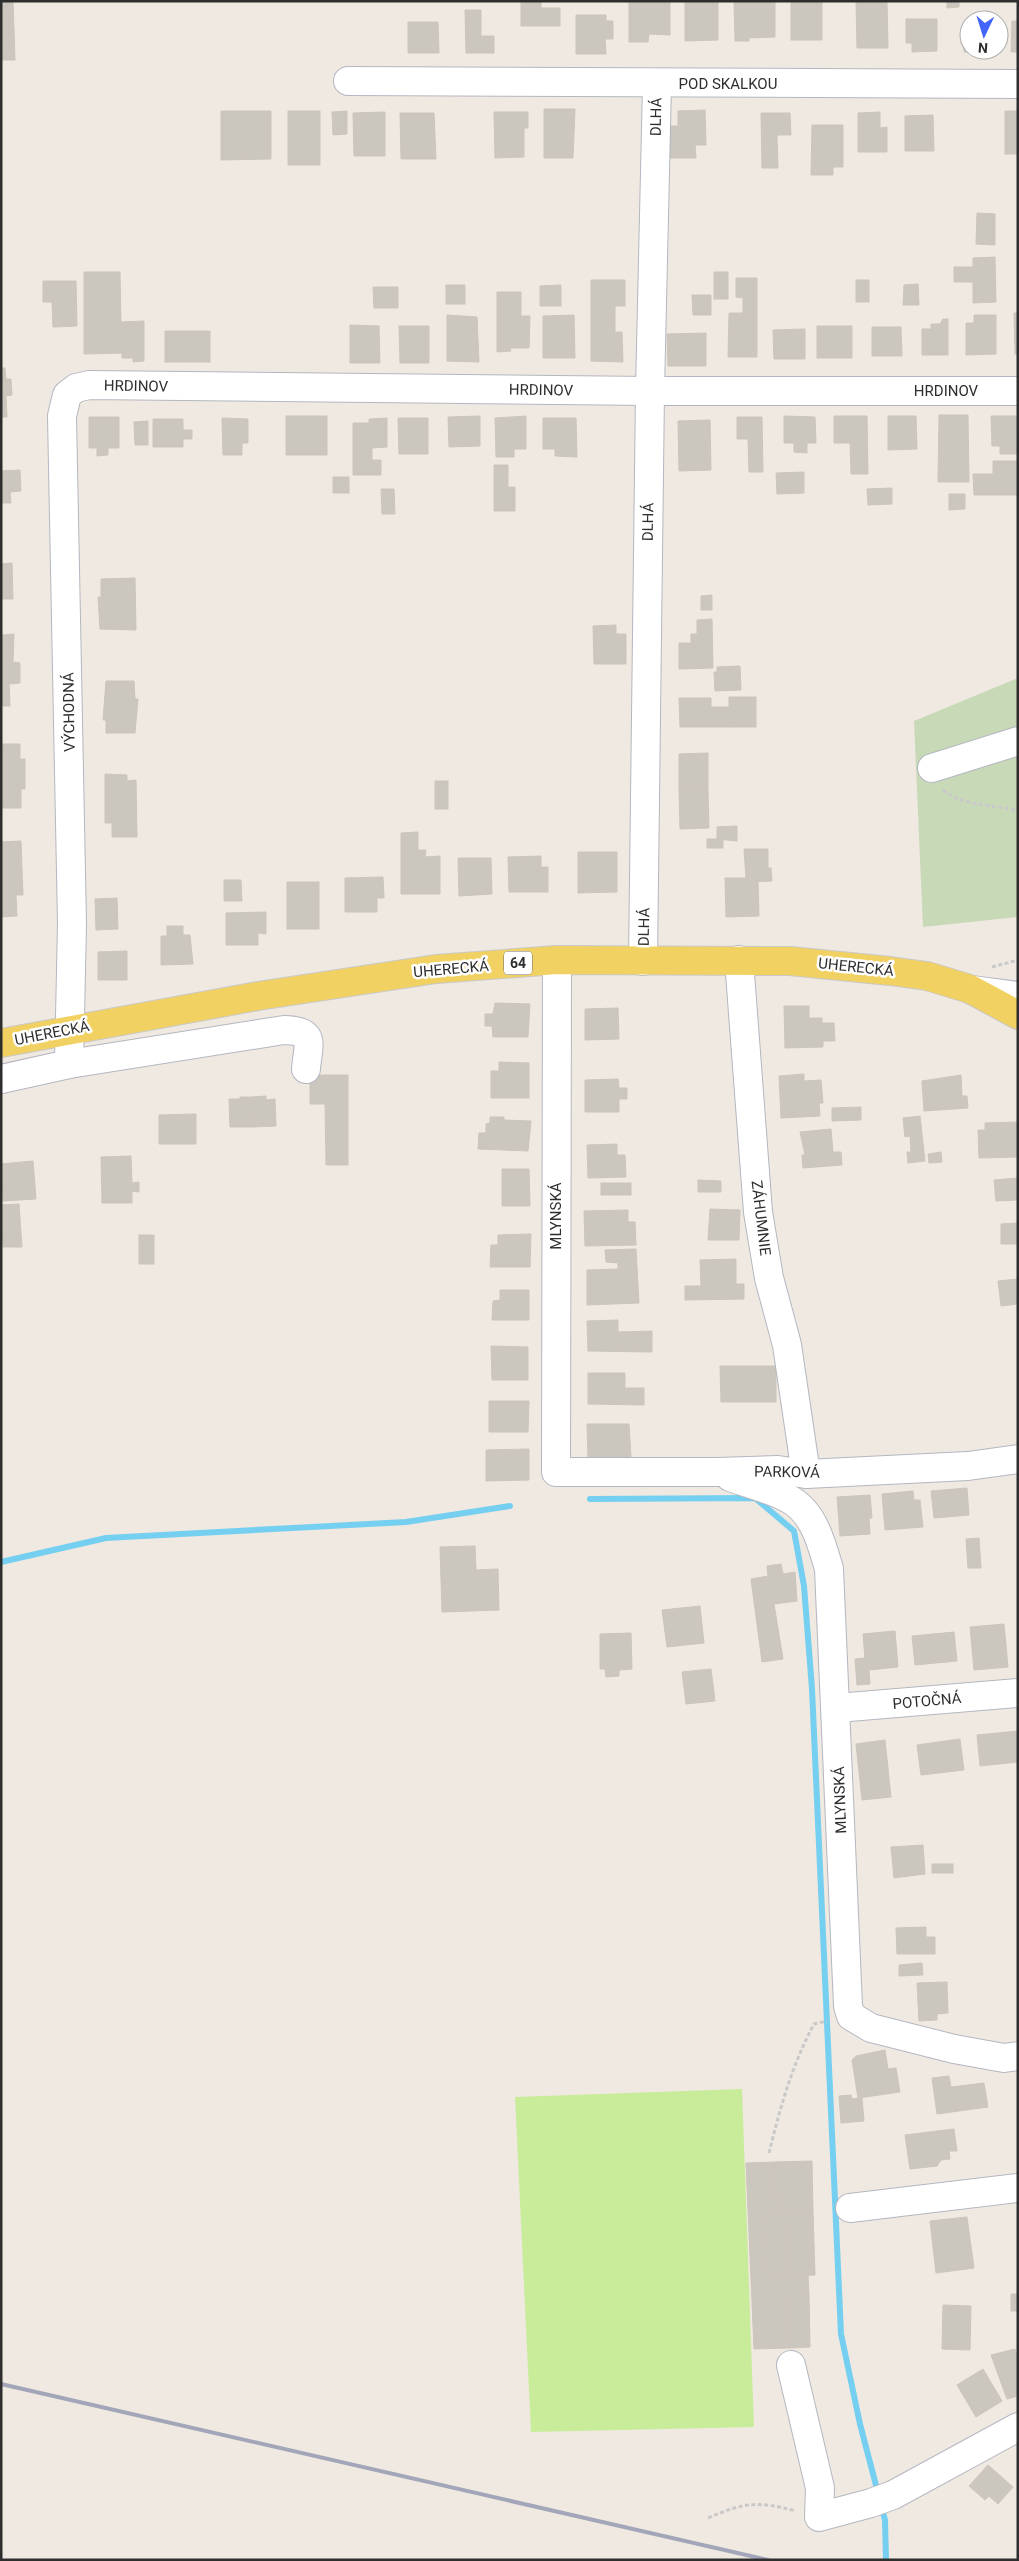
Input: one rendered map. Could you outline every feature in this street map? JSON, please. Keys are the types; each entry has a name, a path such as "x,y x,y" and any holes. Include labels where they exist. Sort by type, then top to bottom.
{"main road":[{"name":"UHERECKÁ","path":"1,1043 69,1029 258,996 436,969 557,960 740,960 838,964 890,970 927,976 970,989 1018,1015"}],"street":[{"name":"POD SKALKOU","path":"348,81 657,84 1018,84"},
{"name":"DLHÁ","path":"643,961 650,390 657,84"},
{"name":"HRDINOV","path":"67,395 76,388 89,385 1018,391"},
{"name":"VÝCHODNÁ","path":"67,395 62,416 72,924 69,1064"},
{"path":"932,768 1018,741"},
{"name":"MLYNSKÁ","path":"556,1472 557,960"},
{"name":"ZÁHUMNIE","path":"740,960 758,1212 769,1278 787,1345 806,1474"},
{"path":"970,989 1018,996"},
{"path":"1,1079 69,1064 284,1030 299,1030 305,1033 309,1039 306,1069"},
{"name":"PARKOVÁ","path":"556,1472 778,1470 806,1474 985,1463 1018,1459"},
{"name":"MLYNSKÁ","path":"717,1472 790,1499 802,1510 820,1538 829,1569 833,1673 837,1708 848,2006 851,2016 872,2028 954,2049 1004,2058 1018,2056"},
{"name":"POTOČNÁ","path":"837,1708 1018,1693"},
{"path":"850,2208 1018,2188"},
{"path":"791,2365 820,2488 819,2517 882,2499 1018,2427"}],"path":[{"path":"932,768 933,782 954,798 976,802 985,807 1000,806 1018,811"},
{"path":"988,968 1018,960"},
{"path":"768,2153 783,2097 800,2050 814,2024 818,2022"},
{"path":"708,2518 730,2508 760,2502 819,2517"}],"green space":[{"path":"1018,678 1018,917 923,927 914,721"},
{"path":"742,2089 754,2427 531,2432 515,2097"}],"building":[{"path":"1,1 13,1 15,60 1,60"},
{"path":"521,1 541,1 541,8 560,8 560,26 521,26"},
{"path":"629,1 670,1 670,35 649,34 648,42 629,42"},
{"path":"685,1 718,1 718,40 685,41"},
{"path":"734,1 775,1 775,37 749,38 749,41 735,41"},
{"path":"791,1 822,1 822,40 791,40"},
{"path":"856,1 887,1 888,48 857,48"},
{"path":"947,1 959,1 959,7 947,8"},
{"path":"465,10 481,10 481,36 494,36 494,53 466,53"},
{"path":"576,15 606,15 606,21 613,21 613,39 605,39 606,54 576,54"},
{"path":"906,19 937,19 937,51 912,52 912,43 906,43"},
{"path":"1012,21 1018,21 1018,52 1011,52"},
{"path":"408,22 438,22 439,53 408,53"},
{"path":"544,109 575,109 573,158 544,158"},
{"path":"705,110 706,145 695,145 696,158 670,158 670,134 664,134 663,126 678,126 678,111"},
{"path":"221,111 271,111 271,159 221,160"},
{"path":"288,111 320,111 320,165 288,165"},
{"path":"347,111 347,134 333,135 332,112"},
{"path":"1005,111 1018,111 1018,154 1005,154"},
{"path":"385,112 385,156 354,156 353,113"},
{"path":"494,112 528,112 528,128 524,128 524,157 495,158"},
{"path":"880,112 880,128 887,127 887,152 858,152 858,113"},
{"path":"400,113 434,113 436,159 401,159"},
{"path":"761,113 790,113 791,135 777,135 778,168 762,168"},
{"path":"933,115 934,151 905,151 905,116"},
{"path":"812,125 843,125 843,167 833,167 833,175 811,175"},
{"path":"977,213 995,214 995,245 976,244"},
{"path":"995,257 996,302 973,303 973,282 954,282 954,267 973,267 973,258"},
{"path":"84,272 120,272 121,322 144,321 144,361 133,362 133,358 122,358 122,353 84,354"},
{"path":"714,272 728,272 728,299 714,299"},
{"path":"736,278 757,278 757,313 743,313 743,298 736,297"},
{"path":"591,280 625,280 625,306 615,306 615,332 622,332 623,362 591,361"},
{"path":"856,280 869,280 869,302 856,302"},
{"path":"43,281 76,281 77,326 53,327 52,302 43,302"},
{"path":"918,284 919,305 903,305 904,285"},
{"path":"446,285 465,285 465,304 446,304"},
{"path":"561,285 561,306 540,306 540,286"},
{"path":"373,287 398,287 398,308 374,308"},
{"path":"497,292 521,292 521,316 530,316 529,348 510,348 511,351 497,352"},
{"path":"692,295 711,295 711,315 693,315"},
{"path":"729,313 757,313 757,357 728,357"},
{"path":"1014,313 1018,313 1018,354 1015,354"},
{"path":"447,315 477,317 479,362 447,361"},
{"path":"574,315 575,358 543,358 543,316"},
{"path":"974,315 996,315 996,354 966,355 966,323 974,323"},
{"path":"943,319 948,319 948,355 922,355 922,329 931,329 931,324 940,324"},
{"path":"350,325 379,326 380,363 350,363"},
{"path":"399,326 429,326 429,363 400,363"},
{"path":"817,326 852,326 852,358 817,358"},
{"path":"872,327 901,327 902,356 872,356"},
{"path":"805,329 805,359 774,359 773,330"},
{"path":"165,331 210,331 210,362 165,362"},
{"path":"706,333 706,366 668,366 667,334"},
{"path":"1,368 5,368 6,379 11,379 12,395 6,396 7,417 1,417"},
{"path":"939,415 968,415 969,482 938,482"},
{"path":"286,416 327,416 327,455 286,455"},
{"path":"480,416 480,446 449,447 448,417"},
{"path":"526,416 526,449 514,449 514,457 496,457 495,418"},
{"path":"784,416 815,417 816,443 807,443 807,453 794,452 794,443 784,443"},
{"path":"834,416 867,416 868,474 851,474 850,443 834,443"},
{"path":"888,416 916,416 917,449 888,450"},
{"path":"991,416 1017,416 1018,454 1000,454 1000,446 992,446"},
{"path":"89,417 119,417 119,448 108,448 108,455 97,456 97,448 89,448"},
{"path":"737,417 762,417 763,472 749,472 748,439 737,439"},
{"path":"222,418 248,419 248,443 242,443 242,455 223,455"},
{"path":"387,418 387,447 372,448 372,460 381,460 381,475 353,475 353,423 369,423 369,419"},
{"path":"398,418 428,418 428,454 399,454"},
{"path":"543,418 576,418 577,457 555,456 555,449 543,449"},
{"path":"153,419 183,419 183,430 192,430 192,439 183,439 183,447 153,447"},
{"path":"710,420 711,470 679,471 678,421"},
{"path":"148,421 148,445 135,445 134,422"},
{"path":"993,461 1018,461 1018,495 974,495 973,474 993,474"},
{"path":"494,465 508,465 508,487 515,487 515,511 494,511"},
{"path":"20,470 21,491 10,492 11,503 1,503 1,471"},
{"path":"804,472 804,493 777,494 776,473"},
{"path":"333,477 349,477 349,493 333,493"},
{"path":"892,488 892,504 868,505 867,489"},
{"path":"381,489 394,489 395,514 382,514"},
{"path":"949,494 965,494 965,509 949,510"},
{"path":"12,563 13,599 1,599 1,564"},
{"path":"135,578 136,630 100,629 98,597 101,597 101,579"},
{"path":"712,595 712,610 701,610 701,596"},
{"path":"712,619 713,668 679,669 679,643 691,643 691,634 697,634 697,620"},
{"path":"616,625 616,634 626,634 626,664 594,664 593,626"},
{"path":"14,634 13,662 20,663 20,683 9,684 10,706 1,706 1,637"},
{"path":"740,666 741,690 715,691 714,672 717,672 717,667"},
{"path":"106,681 134,681 135,699 138,699 135,733 106,733 106,720 103,720"},
{"path":"729,697 756,697 756,727 729,727"},
{"path":"679,698 711,698 711,707 729,707 729,727 680,727"},
{"path":"1,744 20,744 20,759 25,759 25,789 21,789 21,808 1,808"},
{"path":"708,753 708,791 679,791 679,754"},
{"path":"105,774 127,775 127,781 136,780 137,837 112,837 112,823 105,823"},
{"path":"435,781 448,781 448,809 435,809"},
{"path":"679,791 708,791 709,828 680,829"},
{"path":"737,826 737,841 717,839 717,827"},
{"path":"418,832 418,850 426,850 425,857 440,856 440,894 401,894 401,833"},
{"path":"707,839 723,839 723,848 707,848"},
{"path":"21,841 23,895 16,895 17,916 1,917 1,842"},
{"path":"744,849 768,849 768,868 771,868 772,881 749,882 749,878 746,878"},
{"path":"578,852 617,852 617,892 578,893"},
{"path":"541,856 541,867 548,867 548,892 509,892 508,857"},
{"path":"458,858 491,858 492,894 459,896"},
{"path":"383,877 384,898 377,898 377,912 345,912 345,878"},
{"path":"725,878 749,878 749,882 758,881 759,916 726,917"},
{"path":"224,880 241,880 242,901 224,901"},
{"path":"287,882 319,882 319,929 287,929"},
{"path":"117,898 118,929 96,930 95,899"},
{"path":"266,912 266,934 258,933 258,945 226,945 226,913"},
{"path":"167,926 183,926 183,935 190,935 193,964 161,965 161,936 167,936"},
{"path":"127,951 127,980 98,980 98,952"},
{"path":"495,1003 530,1004 528,1037 493,1037 492,1026 485,1026 485,1014 493,1014"},
{"path":"784,1006 809,1006 809,1018 822,1018 822,1023 834,1023 835,1041 823,1041 823,1047 785,1048"},
{"path":"618,1008 619,1039 585,1040 585,1009"},
{"path":"499,1062 529,1063 529,1098 491,1098 491,1071 499,1071"},
{"path":"804,1074 804,1081 821,1080 823,1103 819,1103 820,1116 781,1118 779,1076"},
{"path":"310,1075 348,1075 348,1165 326,1165 325,1104 310,1104"},
{"path":"961,1075 962,1096 967,1096 968,1108 924,1111 922,1081"},
{"path":"618,1079 619,1088 627,1088 627,1099 619,1099 619,1112 585,1112 585,1080"},
{"path":"266,1096 266,1100 275,1099 276,1126 253,1127 252,1097"},
{"path":"240,1097 252,1097 253,1127 230,1127 229,1099 240,1099"},
{"path":"861,1107 861,1120 832,1121 832,1108"},
{"path":"196,1114 196,1144 159,1144 159,1115"},
{"path":"920,1116 925,1161 908,1163 907,1152 911,1152 910,1136 905,1137 903,1118"},
{"path":"490,1117 504,1117 504,1120 531,1121 528,1151 478,1149 479,1133 486,1133 486,1124 490,1123"},
{"path":"1018,1122 1018,1157 979,1158 978,1130 985,1130 985,1123"},
{"path":"831,1129 833,1152 841,1152 842,1165 803,1168 802,1155 805,1155 800,1132"},
{"path":"617,1144 617,1155 625,1155 626,1177 588,1178 587,1145"},
{"path":"941,1152 942,1162 929,1163 928,1154"},
{"path":"131,1156 132,1183 139,1182 139,1192 132,1191 132,1203 102,1203 101,1157"},
{"path":"33,1161 36,1199 3,1201 1,1164"},
{"path":"502,1169 529,1169 530,1206 502,1206"},
{"path":"1018,1178 1018,1200 996,1201 994,1180"},
{"path":"698,1180 721,1181 721,1192 698,1192"},
{"path":"601,1183 631,1183 631,1195 601,1195"},
{"path":"19,1204 22,1247 3,1247 1,1205"},
{"path":"710,1209 740,1210 739,1240 708,1240"},
{"path":"628,1210 628,1222 635,1222 636,1245 585,1246 584,1211"},
{"path":"1018,1223 1018,1244 1001,1244 1001,1224"},
{"path":"531,1234 530,1267 490,1267 491,1245 498,1245 498,1235"},
{"path":"139,1235 154,1235 154,1264 139,1264"},
{"path":"636,1249 639,1303 587,1305 587,1270 618,1269 618,1263 606,1262 605,1250"},
{"path":"736,1259 736,1284 744,1284 744,1299 685,1300 685,1286 701,1286 700,1260"},
{"path":"1018,1279 1018,1304 1001,1306 998,1281"},
{"path":"500,1290 529,1290 529,1320 492,1320 493,1301 500,1300"},
{"path":"618,1320 618,1332 652,1331 652,1352 588,1351 587,1321"},
{"path":"491,1346 528,1347 528,1380 492,1380"},
{"path":"720,1366 776,1366 776,1402 721,1402"},
{"path":"588,1373 625,1373 625,1388 644,1388 644,1405 588,1404"},
{"path":"489,1401 529,1401 528,1432 489,1432"},
{"path":"587,1424 629,1424 631,1458 588,1458"},
{"path":"529,1449 529,1480 486,1481 486,1450"},
{"path":"967,1488 969,1515 934,1518 931,1491"},
{"path":"913,1491 914,1500 920,1500 923,1527 885,1530 882,1494"},
{"path":"870,1495 872,1518 869,1518 870,1534 840,1536 837,1497"},
{"path":"979,1538 981,1568 968,1568 966,1539"},
{"path":"475,1546 476,1570 498,1569 499,1610 442,1612 440,1547"},
{"path":"781,1564 783,1574 795,1572 797,1601 774,1604 783,1659 762,1662 751,1579 768,1576 767,1566"},
{"path":"700,1606 704,1643 667,1647 662,1610"},
{"path":"1004,1624 1008,1667 974,1670 970,1627"},
{"path":"895,1631 898,1667 869,1670 870,1684 857,1685 855,1659 865,1658 863,1634"},
{"path":"954,1632 957,1661 915,1665 912,1636"},
{"path":"631,1633 632,1669 619,1670 619,1676 606,1677 605,1669 600,1669 600,1634"},
{"path":"711,1669 715,1701 686,1704 682,1672"},
{"path":"1018,1731 1018,1762 980,1766 977,1735"},
{"path":"960,1739 964,1770 921,1775 917,1745"},
{"path":"885,1740 891,1797 862,1800 856,1744"},
{"path":"923,1845 925,1874 894,1878 891,1847"},
{"path":"932,1864 953,1864 953,1873 932,1873"},
{"path":"926,1927 926,1937 935,1937 935,1954 897,1954 896,1928"},
{"path":"922,1963 923,1975 899,1976 899,1965"},
{"path":"947,1982 948,2013 937,2014 937,2020 919,2021 917,1983"},
{"path":"885,2050 888,2069 896,2068 900,2092 858,2098 852,2060 856,2056"},
{"path":"949,2076 951,2087 984,2083 988,2107 937,2114 932,2078"},
{"path":"851,2095 852,2099 862,2098 864,2121 841,2123 839,2096"},
{"path":"954,2129 957,2151 949,2151 950,2159 941,2160 937,2166 910,2169 905,2135"},
{"path":"812,2161 813,2212 776,2213 775,2162"},
{"path":"775,2162 776,2213 764,2214 767,2277 784,2277 785,2297 788,2296 790,2348 754,2349 746,2163"},
{"path":"813,2212 815,2275 787,2276 784,2213"},
{"path":"784,2213 787,2276 767,2277 764,2214"},
{"path":"967,2217 974,2268 936,2273 930,2221"},
{"path":"808,2275 809,2296 785,2297 784,2277"},
{"path":"1011,2294 1018,2294 1018,2311 1011,2311"},
{"path":"788,2296 809,2296 810,2347 790,2348"},
{"path":"943,2305 971,2306 970,2350 942,2349"},
{"path":"1015,2349 1018,2356 1018,2396 1007,2399 991,2355"},
{"path":"983,2369 1002,2401 976,2417 957,2385"},
{"path":"988,2465 1013,2487 998,2504 989,2496 985,2500 969,2486"}],"waterway":[{"path":"590,1499 755,1498 794,1531 804,1586 812,1689 841,2334 860,2424 878,2493"},
{"path":"1,1562 106,1538 406,1522 510,1506"},
{"path":"881,2505 885,2520 886,2560"}],"railway":[{"path":"1,2384 768,2560"}]}
